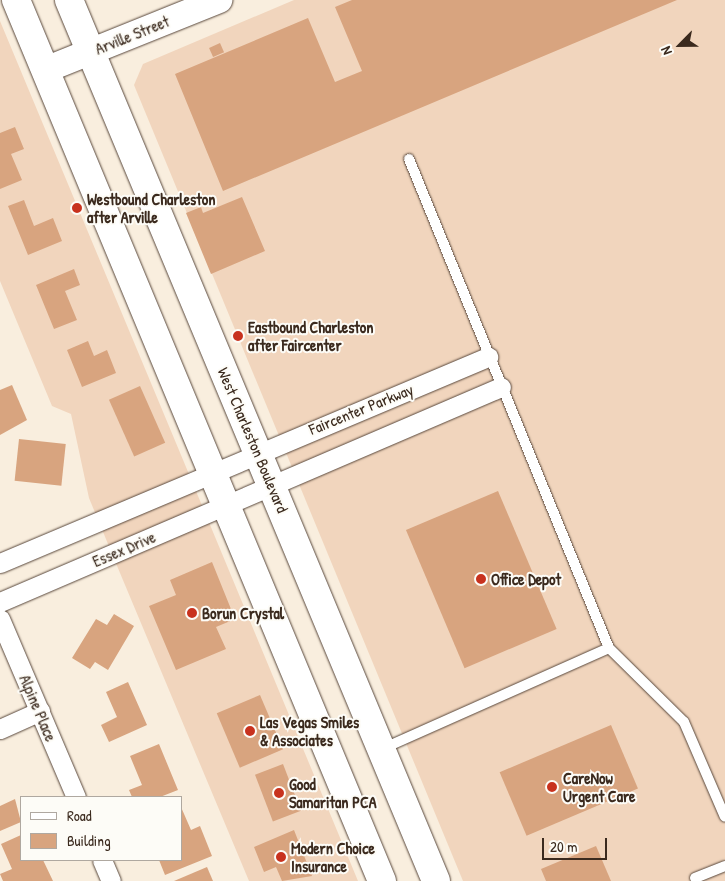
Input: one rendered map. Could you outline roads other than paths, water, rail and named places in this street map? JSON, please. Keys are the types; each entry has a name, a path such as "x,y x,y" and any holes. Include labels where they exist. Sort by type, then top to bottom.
{"main road":[{"name":"West Charleston Boulevard","path":"16,0 45,70 235,462 248,495 381,749 436,881"},
{"name":"West Charleston Boulevard","path":"69,0 91,52 381,877"}],"street":[{"name":"Arville Street","path":"45,70 219,0"},
{"name":"Faircenter Parkway","path":"235,462 488,357"},
{"name":"Faircenter Parkway","path":"248,495 501,387"},
{"path":"0,562 235,462"},
{"name":"Essex Drive","path":"0,602 248,495"},
{"name":"Alpine Place","path":"0,619 76,796"},
{"path":"0,729 40,711"},
{"path":"102,861 110,881"}],"lane":[{"path":"408,158 488,357 610,648 684,722 725,817"},
{"path":"381,749 610,648"},
{"path":"694,878 725,866"}],"place":[{"name":"Westbound Charleston after Arville","path":"77,208"},
{"name":"Eastbound Charleston after Faircenter","path":"238,336"},
{"name":"Office Depot","path":"481,579"},
{"name":"Borun Crystal","path":"192,613"},
{"name":"Las Vegas Smiles & Associates","path":"250,731"},
{"name":"CareNow Urgent Care","path":"552,787"},
{"name":"Good Samaritan PCA","path":"279,793"},
{"name":"Modern Choice Insurance","path":"281,857"}]}
